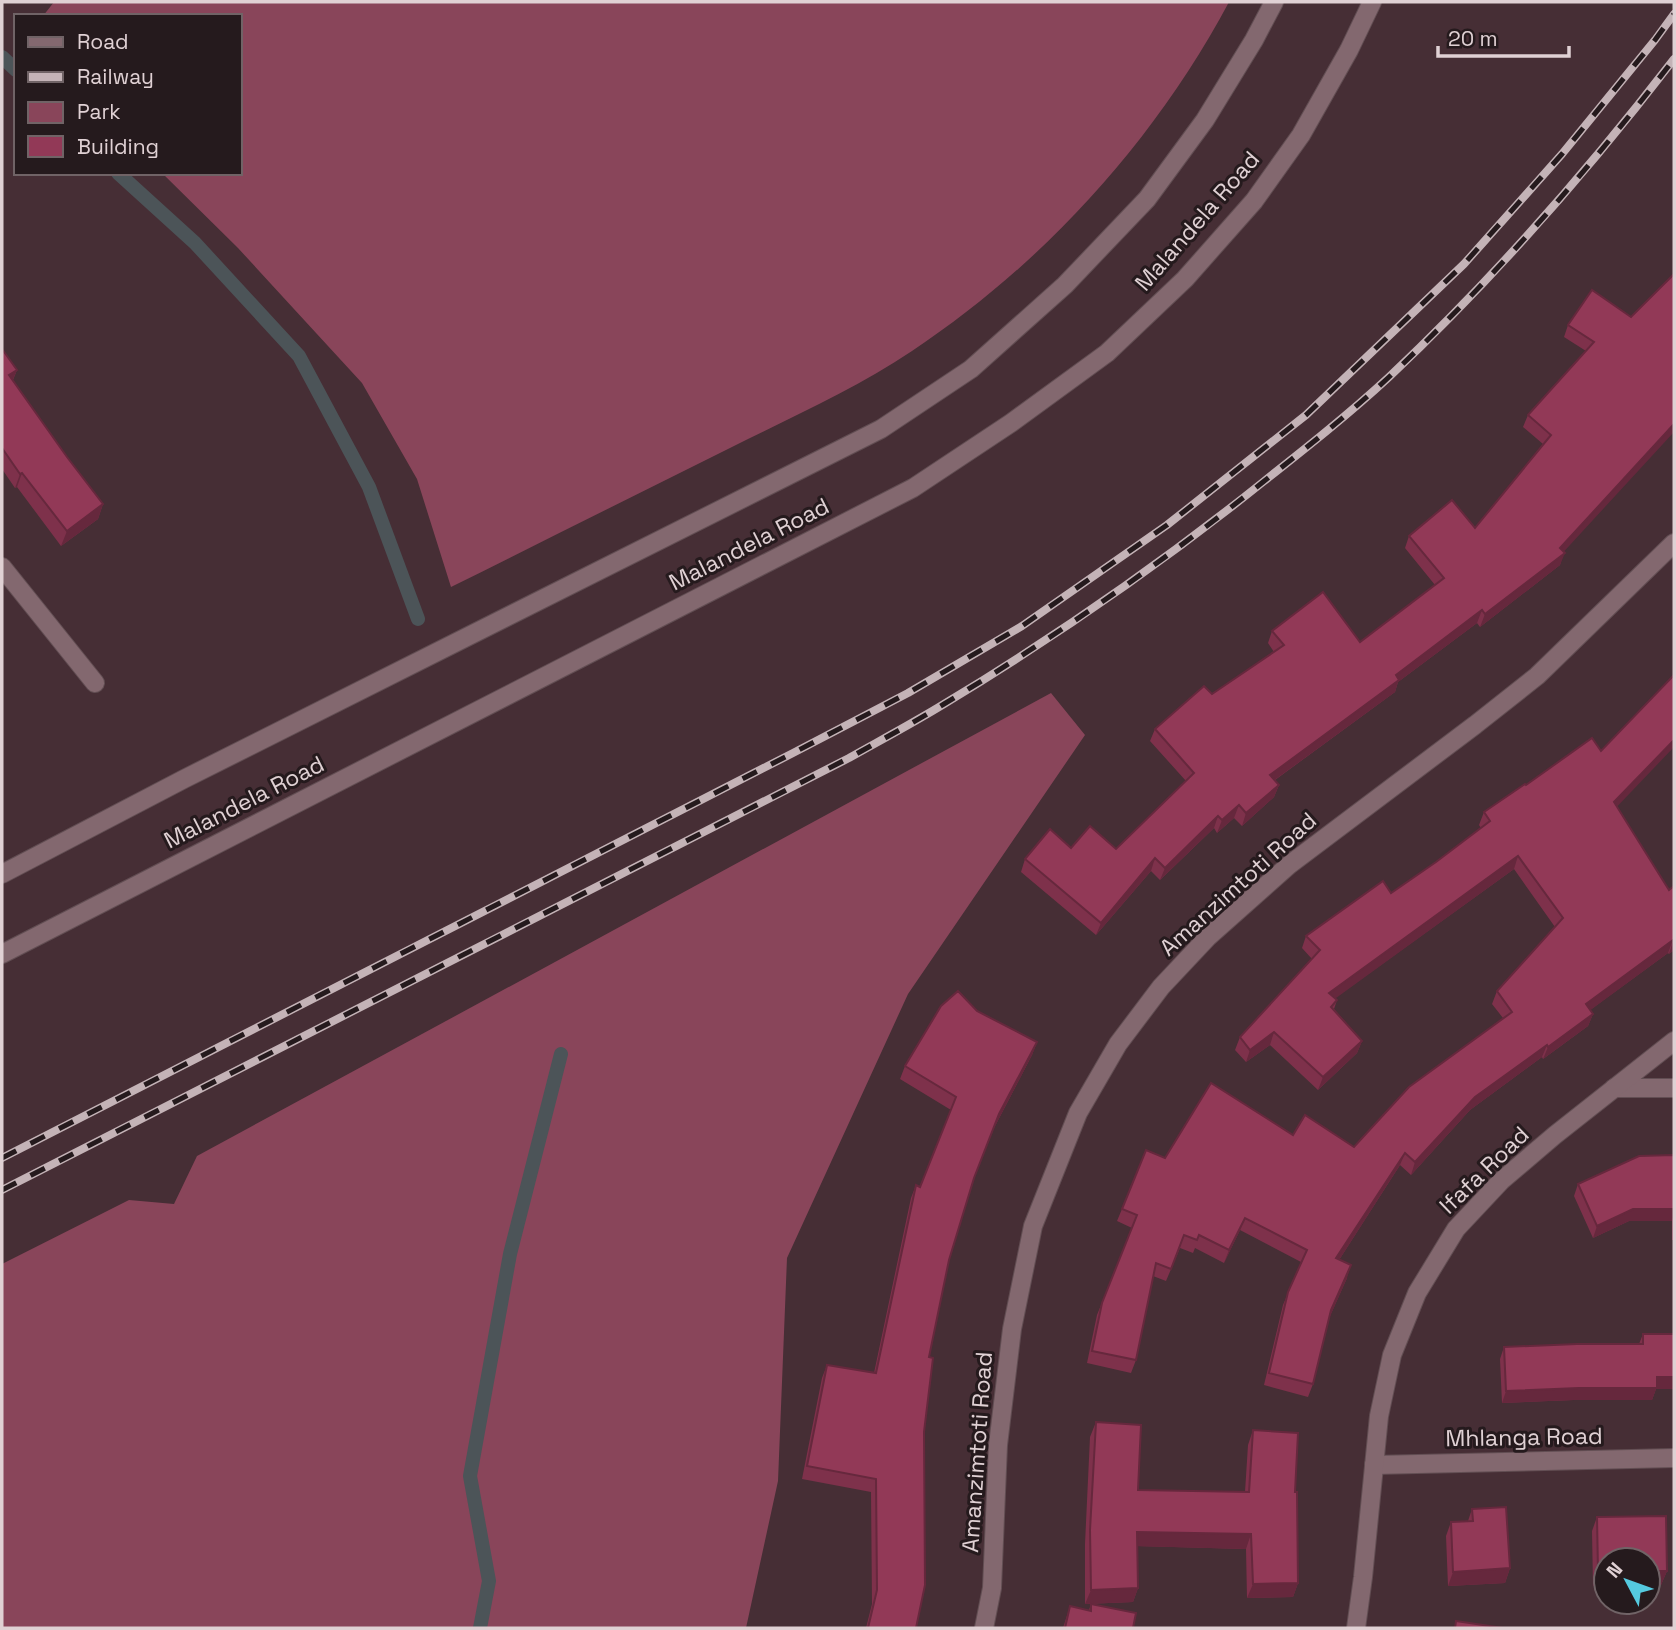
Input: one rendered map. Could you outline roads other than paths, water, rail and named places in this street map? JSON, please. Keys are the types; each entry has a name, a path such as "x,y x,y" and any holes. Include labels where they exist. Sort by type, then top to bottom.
{"main road":[{"name":"Malandela Road","path":"2,874 184,779 881,429 971,369 1065,285 1147,199 1205,120 1274,2"},
{"name":"Malandela Road","path":"2,954 913,488 1011,424 1107,354 1185,279 1254,201 1301,135 1349,50 1372,2"},
{"name":"Amanzimtoti Road","path":"984,1628 992,1588 1001,1419 1012,1329 1033,1226 1079,1113 1118,1044 1161,987 1208,937 1289,865 1537,676 1674,543"},
{"path":"2,568 95,683"},
{"name":"Ifafa Road","path":"1356,1628 1379,1416 1392,1355 1417,1293 1456,1229 1502,1181 1555,1135 1674,1041"},
{"path":"1614,1088 1674,1088"},
{"name":"Mhlanga Road","path":"1374,1465 1674,1458"}],"waterway":[{"path":"2,57 14,68"},
{"path":"120,175 195,243 299,356 369,487 418,619"},
{"path":"480,1628 489,1581 470,1476 510,1254 561,1054"}],"railway":[{"path":"2,1158 793,753 908,693 1022,626 1167,525 1306,415 1464,264 1562,154 1674,14"},
{"path":"2,1190 849,758 944,704 1067,626 1225,512 1327,431 1389,377 1428,340 1538,224 1674,59"}]}
